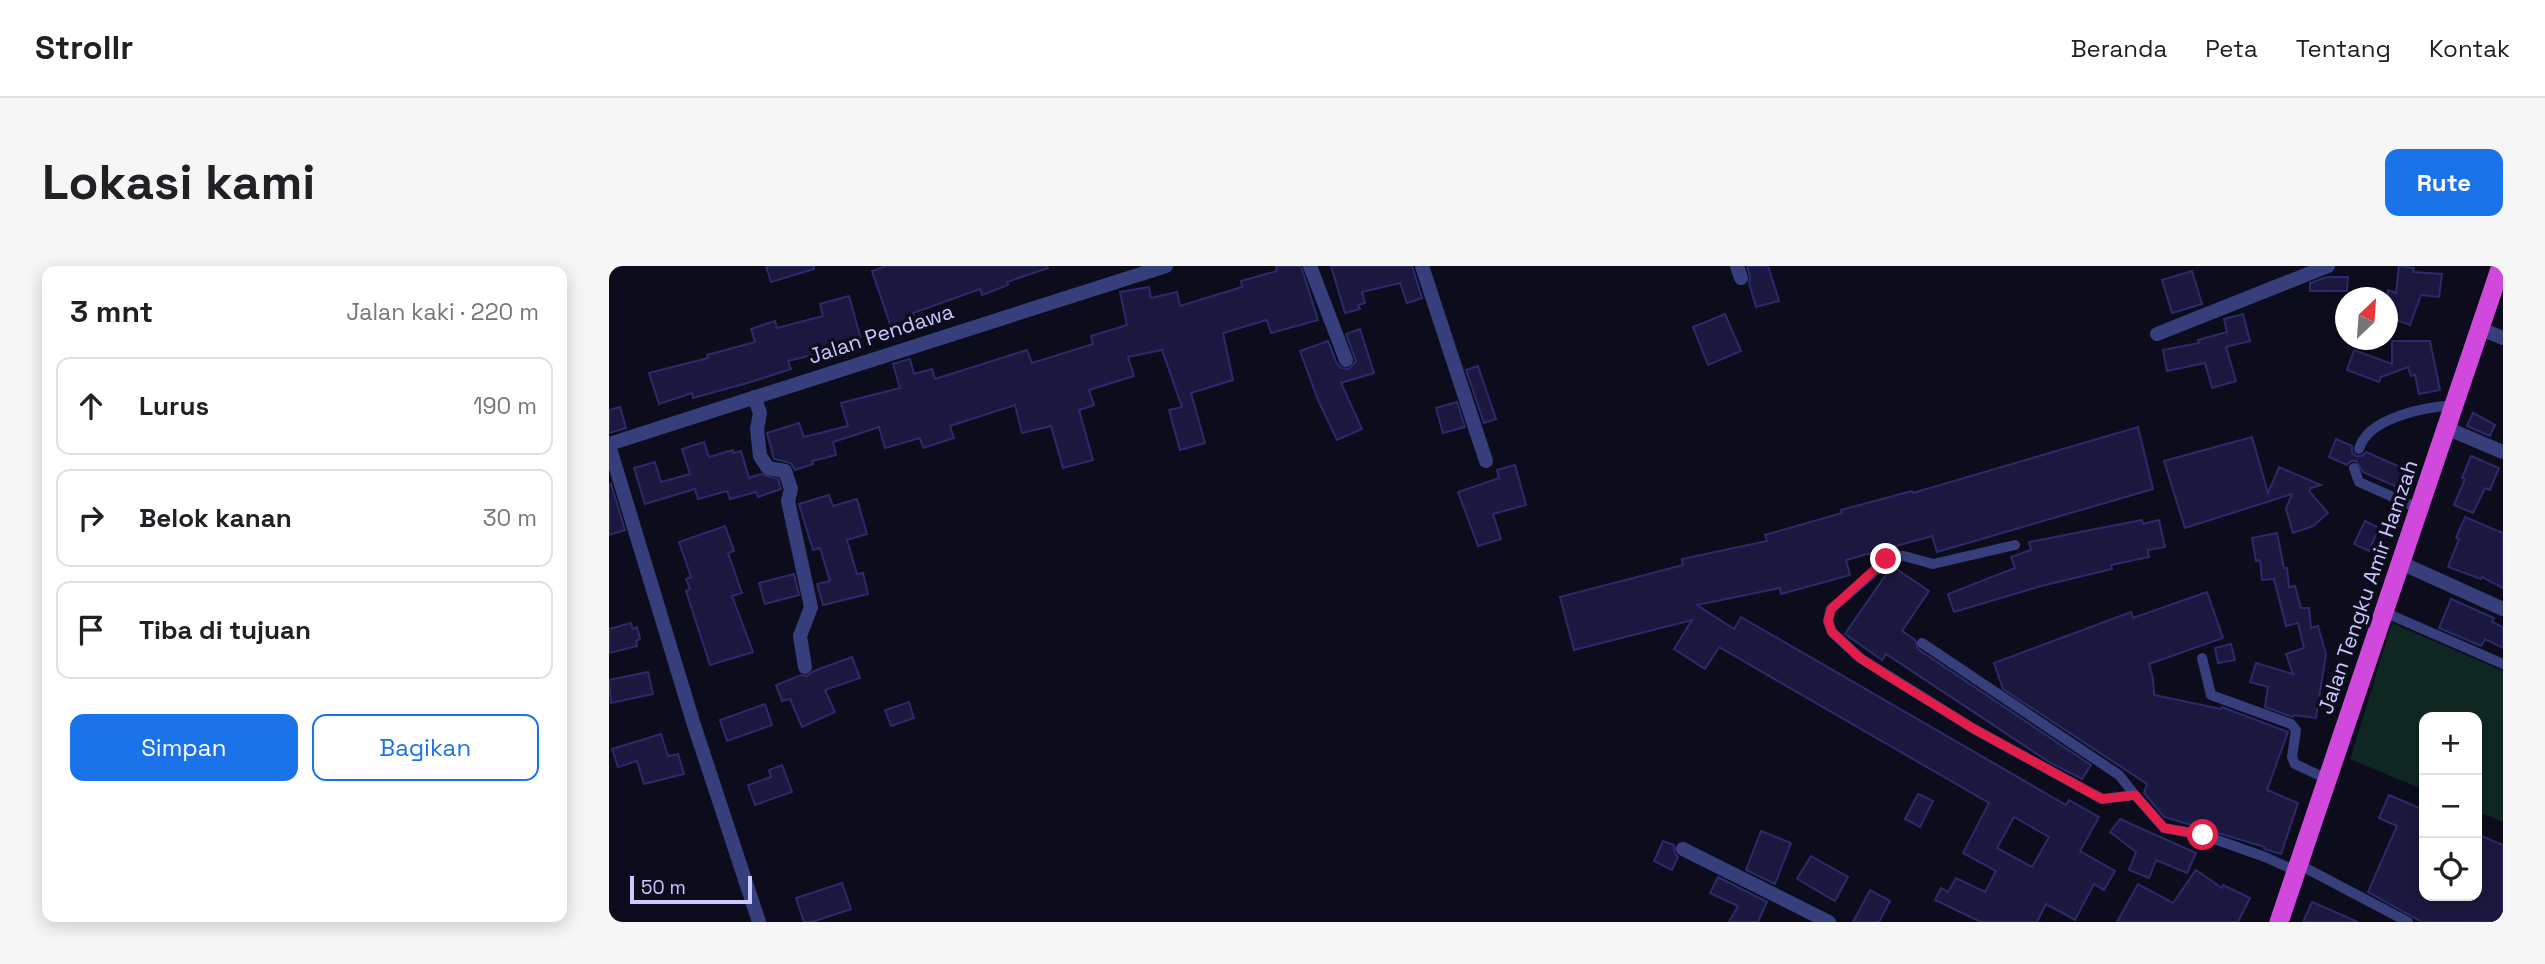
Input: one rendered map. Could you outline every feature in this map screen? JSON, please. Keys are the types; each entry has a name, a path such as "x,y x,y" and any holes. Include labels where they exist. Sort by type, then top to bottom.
{"highway":[{"name":"Jalan Tengku Amir Hamzah","path":"2279,922 2501,266"}],"street":[{"name":"Jalan Pendawa","path":"609,445 1166,266"},
{"path":"1310,266 1346,360"},
{"path":"1422,266 1486,461"},
{"path":"2157,334 2328,266"},
{"path":"2481,329 2503,338"},
{"path":"754,397 760,413 757,429 760,456 768,468 785,471 791,489 789,501 811,607 800,636 805,667"},
{"path":"2446,428 2503,452"},
{"path":"609,445 694,724 759,922"},
{"path":"2399,562 2503,609"},
{"path":"1683,849 1829,922"}],"lane":[{"path":"2360,449 2362,440 2407,412 2426,407 2455,405"},
{"path":"2354,468 2359,482 2418,508"},
{"path":"2015,545 1933,564 1905,556 1892,556 1831,609 1828,621 1832,632 1860,658 1888,676 1974,729 2102,799 2135,795"},
{"path":"2383,612 2503,664"},
{"path":"1922,643 2119,775 2164,828 2203,835 2297,868 2408,922"},
{"path":"2202,658 2211,695 2291,724 2295,730 2292,757 2295,764 2327,779"}],"green space":[{"path":"2392,623 2503,671 2503,822 2482,813 2482,712 2419,712 2419,788 2350,759"}],"building":[{"path":"766,266 814,266 814,269 771,282"},
{"path":"886,266 1048,268 1007,282 1008,285 982,295 980,289 913,313 916,322 892,330 872,271"},
{"path":"1276,266 1301,266 1318,320 1271,333 1267,320 1223,333 1233,380 1191,393 1205,443 1180,450 1169,410 1182,407 1162,350 1128,357 1134,376 1089,390 1094,405 1079,410 1093,460 1063,468 1051,426 1022,433 1015,405 950,426 954,438 923,448 920,438 885,448 879,427 833,442 836,455 812,461 813,464 795,470 791,463 774,459 767,433 799,423 804,437 848,426 841,403 900,388 893,364 910,359 914,374 932,369 935,379 1027,350 1032,363 1093,344 1091,336 1127,325 1120,292 1149,287 1151,298 1177,292 1180,306 1242,287 1241,281 1277,271"},
{"path":"1331,266 1412,266 1422,298 1407,303 1400,283 1362,292 1365,303 1358,305 1360,309 1345,313"},
{"path":"1747,266 1768,266 1779,301 1756,307"},
{"path":"2399,266 2414,268 2413,272 2442,274 2439,297 2421,295 2410,325 2398,321"},
{"path":"2192,271 2202,304 2172,313 2162,280"},
{"path":"2327,277 2348,277 2347,287 2335,287 2335,291 2310,291 2310,283"},
{"path":"849,296 862,343 788,361 791,369 751,382 693,398 692,393 659,404 649,373 708,358 707,355 755,342 751,329 775,321 777,328 823,316 820,304"},
{"path":"1725,314 1741,351 1708,365 1693,327"},
{"path":"2243,314 2250,341 2226,347 2236,381 2212,388 2205,363 2167,371 2163,350 2199,343 2198,340 2227,332 2224,319"},
{"path":"1360,329 1374,373 1341,383 1362,429 1337,440 1318,400 1300,351 1328,341 1337,364 1341,368 1349,369 1356,361 1346,334"},
{"path":"2398,341 2430,341 2440,390 2419,394 2415,375 2411,376 2408,367 2381,377 2379,382 2347,370 2354,350 2392,364 2392,350 2398,350"},
{"path":"1478,366 1496,419 1484,423 1466,370"},
{"path":"1457,402 1465,427 1443,433 1436,408"},
{"path":"620,407 626,428 609,433 609,410"},
{"path":"2473,413 2495,425 2490,436 2467,426"},
{"path":"2138,427 2153,489 1937,552 1932,536 1846,560 1850,575 1781,594 1780,588 1697,605 1734,629 1741,617 2066,805 2069,800 2099,817 2080,851 2115,871 2104,890 2094,884 2075,920 2046,904 2037,922 1981,922 1935,900 1941,888 1948,892 1956,878 1985,892 1996,871 1963,853 1989,803 1719,647 1705,669 1674,649 1692,620 1574,650 1560,597 1683,565 1682,559 1767,541 1765,535 1842,513 1841,510 1912,491 1913,493","holes":["2014,817 2049,837 2032,867 1997,848"]},
{"path":"2252,437 2268,493 2279,467 2321,485 2309,491 2328,513 2313,526 2293,533 2286,509 2292,494 2185,528 2164,461"},
{"path":"2336,439 2352,446 2352,452 2356,456 2362,456 2366,452 2407,470 2399,488 2363,472 2356,461 2347,465 2329,457"},
{"path":"704,442 709,457 733,450 734,453 741,451 749,478 760,474 778,479 781,489 758,497 756,492 730,499 727,491 698,499 695,489 645,504 634,468 655,462 661,482 690,474 682,449"},
{"path":"2471,456 2499,468 2490,490 2485,488 2473,513 2454,505"},
{"path":"1515,465 1526,505 1493,514 1501,539 1478,546 1458,492 1499,478 1497,470"},
{"path":"611,484 625,530 609,535 609,485"},
{"path":"829,495 833,506 857,499 867,534 847,540 857,574 863,573 868,594 823,605 817,584 830,581 820,548 813,550 799,504"},
{"path":"2465,517 2503,533 2503,588 2482,577 2481,579 2448,567"},
{"path":"2142,520 2143,524 2159,520 2165,547 2148,550 2149,557 2111,565 2112,569 2041,586 1954,612 1948,594 2015,568 2011,557 2031,550 2029,542"},
{"path":"2365,521 2379,528 2369,551 2354,544"},
{"path":"725,526 734,551 728,553 742,593 732,596 753,652 710,665 686,591 690,589 686,579 691,577 679,542"},
{"path":"2277,533 2284,568 2287,568 2289,587 2295,586 2301,608 2309,608 2311,628 2318,626 2326,654 2316,718 2293,717 2265,707 2268,687 2250,682 2256,663 2293,674 2286,654 2304,648 2298,623 2286,626 2274,579 2262,580 2260,560 2256,561 2252,538"},
{"path":"1892,566 1929,591 1902,631 1915,640 1918,649 2091,765 2082,779 2049,762 1886,654 1882,660 1845,634"},
{"path":"794,574 799,595 765,604 759,583"},
{"path":"2207,592 2223,638 2149,664 2154,695 2221,709 2222,707 2288,732 2267,790 2298,803 2281,854 2164,817 2144,793 2147,784 2003,689 1994,663 2131,612 2133,618"},
{"path":"2451,599 2494,618 2492,622 2503,627 2503,648 2485,639 2481,646 2439,628"},
{"path":"631,623 633,629 637,627 640,639 636,641 637,646 609,653 609,629"},
{"path":"2231,644 2235,660 2218,663 2215,648"},
{"path":"852,657 860,678 825,690 835,712 802,727 790,699 782,701 776,685 801,675 807,676"},
{"path":"648,672 653,694 611,703 609,680"},
{"path":"909,702 914,718 891,726 885,710"},
{"path":"765,704 772,725 727,741 720,720"},
{"path":"661,734 668,756 678,754 684,774 644,784 637,761 618,767 612,749"},
{"path":"782,765 792,792 755,805 748,785 771,777 769,770"},
{"path":"1918,794 1933,801 1920,827 1905,819"},
{"path":"2389,795 2419,808 2419,901 2482,901 2482,836 2503,845 2503,922 2422,922 2368,892 2397,826 2379,818"},
{"path":"2120,819 2196,853 2187,873 2156,860 2149,878 2129,870 2136,852 2110,832"},
{"path":"1761,831 1791,843 1775,884 1746,870"},
{"path":"1663,841 1674,845 1678,857 1672,870 1654,861"},
{"path":"1811,856 1848,877 1835,901 1797,879"},
{"path":"2196,870 2222,888 2223,885 2250,898 2238,922 2117,922 2138,884 2173,903"},
{"path":"1718,877 1767,902 1758,922 1729,922 1738,906 1710,893"},
{"path":"842,883 851,909 812,922 804,922 796,898"},
{"path":"1870,890 1890,901 1879,922 1853,922"},
{"path":"2312,902 2358,922 2303,922"}],"route":[{"path":"1886,559 1831,609 1828,621 1832,632 1860,658 1974,729 2102,799 2135,795 2164,828 2203,835"}]}
